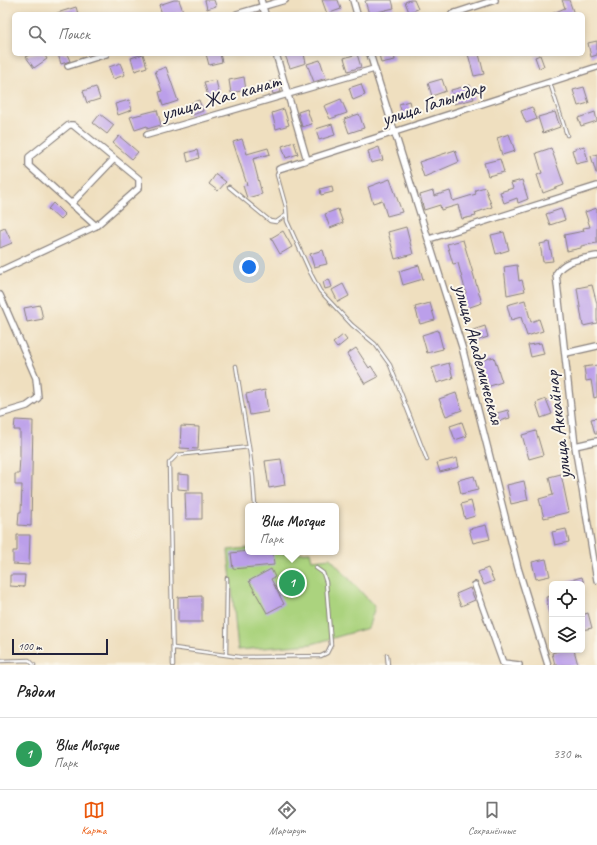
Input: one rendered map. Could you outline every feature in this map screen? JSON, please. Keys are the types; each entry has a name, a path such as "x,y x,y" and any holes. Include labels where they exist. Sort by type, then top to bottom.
{"street":[{"path":"261,0 264,12"},
{"path":"244,12 285,0"},
{"path":"353,0 356,12"},
{"path":"458,12 495,0"},
{"path":"68,66 100,56"},
{"path":"277,56 307,160"},
{"name":"улица Академическая","path":"371,56 462,347 518,568 548,665"},
{"name":"улица Галымдар","path":"279,169 597,67"},
{"name":"улица Жас канат","path":"147,135 374,69"},
{"path":"0,271 96,226 139,188 138,179 73,125 66,127 29,157 29,166 96,226"},
{"path":"71,204 114,159"},
{"path":"429,239 597,186"},
{"name":"улица Аккайнар","path":"597,256 568,262 561,266 556,274 566,353 575,446 594,546 597,580"},
{"path":"0,295 36,378 38,398 27,406 0,415"},
{"path":"566,353 597,346"},
{"path":"575,446 597,441"},
{"path":"475,585 502,663 519,665"}],"lane":[{"path":"550,82 567,135"},
{"path":"279,169 277,175 287,215 287,221 320,291 352,325 375,344 390,365 427,460"},
{"path":"229,187 270,221 276,222 287,215"},
{"path":"236,366 249,447 255,503"},
{"path":"173,665 174,648 169,463 177,455 249,447"},
{"path":"174,648 240,656 321,656 327,653 331,645 326,582 323,573 316,568"},
{"path":"226,655 227,578"},
{"path":"387,655 388,665"},
{"path":"0,661 29,660 34,665"}],"green space":[{"path":"245,548 245,555 311,555 312,560 330,558 375,607 368,628 312,644 238,650 228,550"}],"building":[{"path":"174,0 179,0 183,11 161,12 159,5"},
{"path":"205,0 214,0 216,6 207,9"},
{"path":"322,0 338,0 341,9 333,12 326,12"},
{"path":"392,0 394,8 377,12 368,12 365,1"},
{"path":"414,0 418,9 409,12 405,2"},
{"path":"562,0 569,0 573,12 556,12 565,8"},
{"path":"76,7 77,12 60,12"},
{"path":"597,41 597,55 591,57 588,43"},
{"path":"45,56 47,59 34,68 26,57"},
{"path":"59,56 68,56 70,61 61,64"},
{"path":"144,56 147,67 135,71 131,58"},
{"path":"207,56 220,56 222,62 209,65"},
{"path":"285,56 304,56 306,63 290,68"},
{"path":"358,56 361,67 348,71 344,58"},
{"path":"379,56 394,56 395,60 381,63"},
{"path":"469,56 480,56 484,74 474,76"},
{"path":"540,56 544,66 539,68 535,57"},
{"path":"320,60 326,78 314,82 307,64"},
{"path":"120,63 125,75 113,79 109,67"},
{"path":"166,67 178,101 163,106 159,92 162,91 155,71"},
{"path":"244,77 246,90 231,93 229,80"},
{"path":"442,79 446,91 432,96 428,83"},
{"path":"216,80 219,94 208,96 204,82"},
{"path":"277,80 281,92 273,94 269,82"},
{"path":"361,84 365,95 353,100 349,88"},
{"path":"470,85 474,99 454,104 451,90"},
{"path":"96,87 100,99 87,103 83,91"},
{"path":"584,87 589,103 578,106 573,90"},
{"path":"341,99 347,113 330,119 324,106"},
{"path":"129,100 132,110 118,115 115,104"},
{"path":"199,100 203,111 190,116 186,105"},
{"path":"409,101 412,113 403,116 399,104"},
{"path":"532,107 537,119 526,123 521,111"},
{"path":"284,109 289,125 276,129 272,113"},
{"path":"307,109 312,124 302,127 298,112"},
{"path":"157,110 161,125 147,129 147,126 135,130 130,117"},
{"path":"555,112 560,127 543,133 538,117"},
{"path":"595,112 597,121 581,126 578,118"},
{"path":"100,114 114,125 107,134 93,123"},
{"path":"359,114 364,128 349,133 344,119"},
{"path":"332,124 335,135 319,140 316,129"},
{"path":"509,134 515,151 502,155 497,138"},
{"path":"119,136 138,152 132,159 113,143"},
{"path":"242,139 247,154 268,148 270,154 253,159 262,194 247,198 243,186 247,185 233,142"},
{"path":"294,142 298,154 286,158 282,146"},
{"path":"584,146 588,161 576,164 572,150"},
{"path":"379,147 383,160 371,163 368,151"},
{"path":"551,148 564,185 543,193 537,175 542,173 536,153"},
{"path":"197,150 199,158 188,162 186,153"},
{"path":"455,150 459,162 424,177 419,162"},
{"path":"597,154 597,173 596,173 591,156"},
{"path":"500,159 504,172 488,176 484,163"},
{"path":"216,174 226,182 218,191 209,184"},
{"path":"390,179 402,212 387,216 382,200 373,203 368,187"},
{"path":"522,180 528,199 518,203 517,198 504,203 500,192 513,188 511,183"},
{"path":"332,186 333,192 321,195 320,189"},
{"path":"485,187 492,207 475,213 476,216 462,219 458,205 441,210 440,205 424,210 420,195 433,191 434,196 450,191 453,201 476,194 475,190"},
{"path":"53,203 65,215 60,220 48,209"},
{"path":"597,208 597,243 581,246 581,248 567,251 564,235 584,231 583,228 590,227 585,212"},
{"path":"338,209 343,223 330,228 325,214"},
{"path":"561,209 565,220 550,225 546,214"},
{"path":"406,227 413,254 395,259 388,232"},
{"path":"5,228 12,243 0,248 0,230"},
{"path":"283,231 292,247 280,254 271,238"},
{"path":"504,232 509,250 496,254 491,235"},
{"path":"463,240 482,303 464,309 459,295 466,293 458,263 453,264 447,244"},
{"path":"549,242 553,261 543,262 540,244"},
{"path":"323,250 327,264 314,267 310,254"},
{"path":"419,265 423,279 403,285 399,271"},
{"path":"517,265 519,281 522,280 525,291 507,295 504,267"},
{"path":"329,279 332,287 325,289 323,282"},
{"path":"343,284 349,296 338,302 332,290"},
{"path":"592,285 597,304 597,323 583,326 577,288"},
{"path":"525,300 531,322 539,319 543,331 527,336 521,317 511,320 507,305"},
{"path":"430,303 435,320 420,324 415,307"},
{"path":"40,305 43,319 27,322 24,308"},
{"path":"485,326 488,337 473,342 470,331"},
{"path":"438,330 443,349 427,353 422,335"},
{"path":"343,335 347,340 337,348 333,343"},
{"path":"541,343 544,354 531,357 528,345"},
{"path":"356,348 369,368 371,366 378,377 365,384 347,354"},
{"path":"494,357 502,382 487,387 479,361"},
{"path":"449,363 453,378 437,383 432,368"},
{"path":"597,365 597,397 594,398 591,380 586,381 584,367"},
{"path":"265,390 268,412 250,415 246,394"},
{"path":"456,393 462,410 446,416 439,399"},
{"path":"546,399 552,414 541,418 536,403"},
{"path":"508,410 510,418 499,421 497,413"},
{"path":"597,418 597,434 595,434 591,419"},
{"path":"15,420 33,421 31,526 18,525 19,512 21,512 22,485 15,485 15,474 19,474 20,430 14,430"},
{"path":"462,422 467,436 455,440 450,426"},
{"path":"181,426 199,427 198,449 180,448"},
{"path":"536,431 543,455 529,459 522,435"},
{"path":"457,458 459,467 440,472 437,463"},
{"path":"281,459 285,485 269,488 265,461"},
{"path":"178,474 189,475 189,490 178,489"},
{"path":"561,474 569,512 544,518 539,499 553,495 549,477"},
{"path":"474,476 478,490 461,494 458,480"},
{"path":"524,481 528,500 511,504 507,485"},
{"path":"185,493 202,493 202,519 186,519"},
{"path":"471,501 475,516 465,519 461,504"},
{"path":"486,525 490,539 473,543 469,529"},
{"path":"566,529 569,542 555,545 552,532"},
{"path":"17,535 30,535 29,565 13,564 13,551 17,551"},
{"path":"245,551 245,555 273,555 274,565 233,569 231,553"},
{"path":"546,559 550,576 536,579 532,562"},
{"path":"488,568 494,581 484,585 478,572"},
{"path":"271,569 275,577 271,579 284,604 267,613 249,581"},
{"path":"10,575 25,575 24,587 10,586"},
{"path":"582,577 583,581 567,581"},
{"path":"470,588 475,600 461,606 456,594"},
{"path":"202,596 202,622 178,622 178,597"},
{"path":"549,596 549,613 546,597"},
{"path":"588,613 592,628 585,629 585,614"},
{"path":"552,653 575,653 578,665 555,665"}],"place":[{"name":"'Blue Mosque","path":"292,583"}]}
